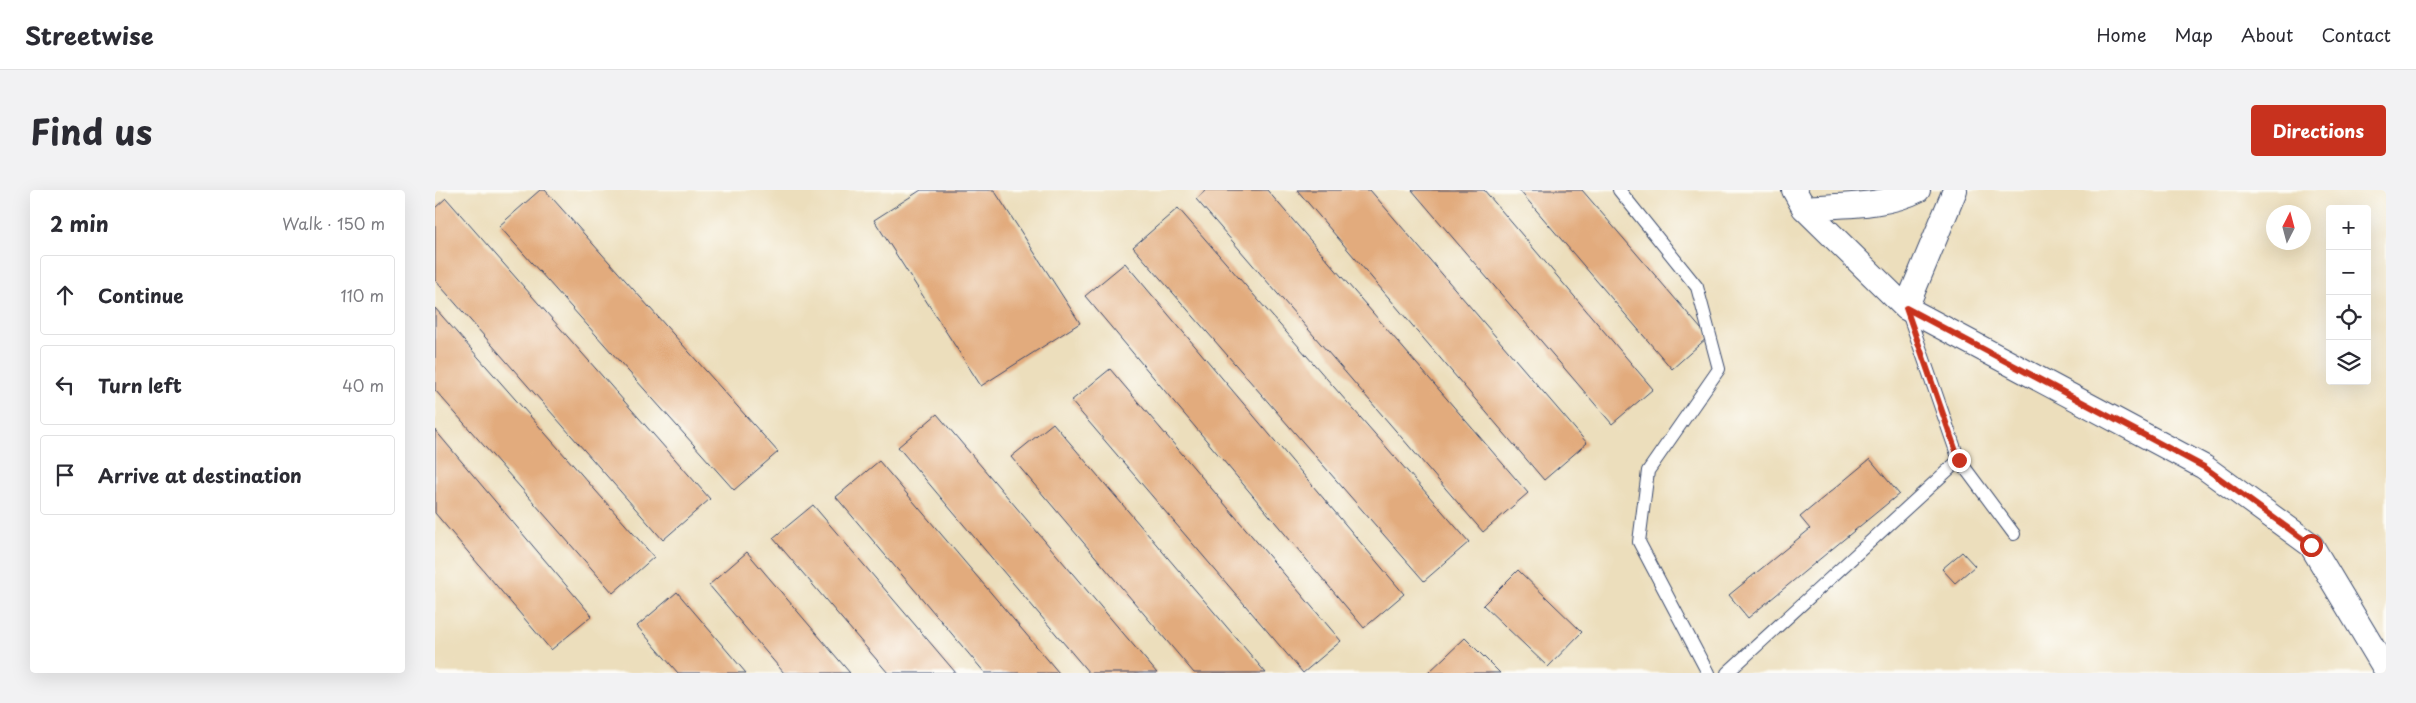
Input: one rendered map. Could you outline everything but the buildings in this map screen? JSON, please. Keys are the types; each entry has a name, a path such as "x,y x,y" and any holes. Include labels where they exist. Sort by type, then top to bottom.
{"street":[{"path":"1799,199 1860,204 1908,195 1918,190"},
{"path":"1906,308 1955,190"},
{"path":"1799,199 1906,308 2204,467 2311,545 2386,670"}],"lane":[{"path":"1619,190 1697,287 1719,369 1648,471 1639,542 1708,673"},
{"path":"1906,308 1959,460 2014,534"},
{"path":"1727,673 1959,460"}],"route":[{"path":"1959,460 1906,308 2204,467 2311,545"}]}
